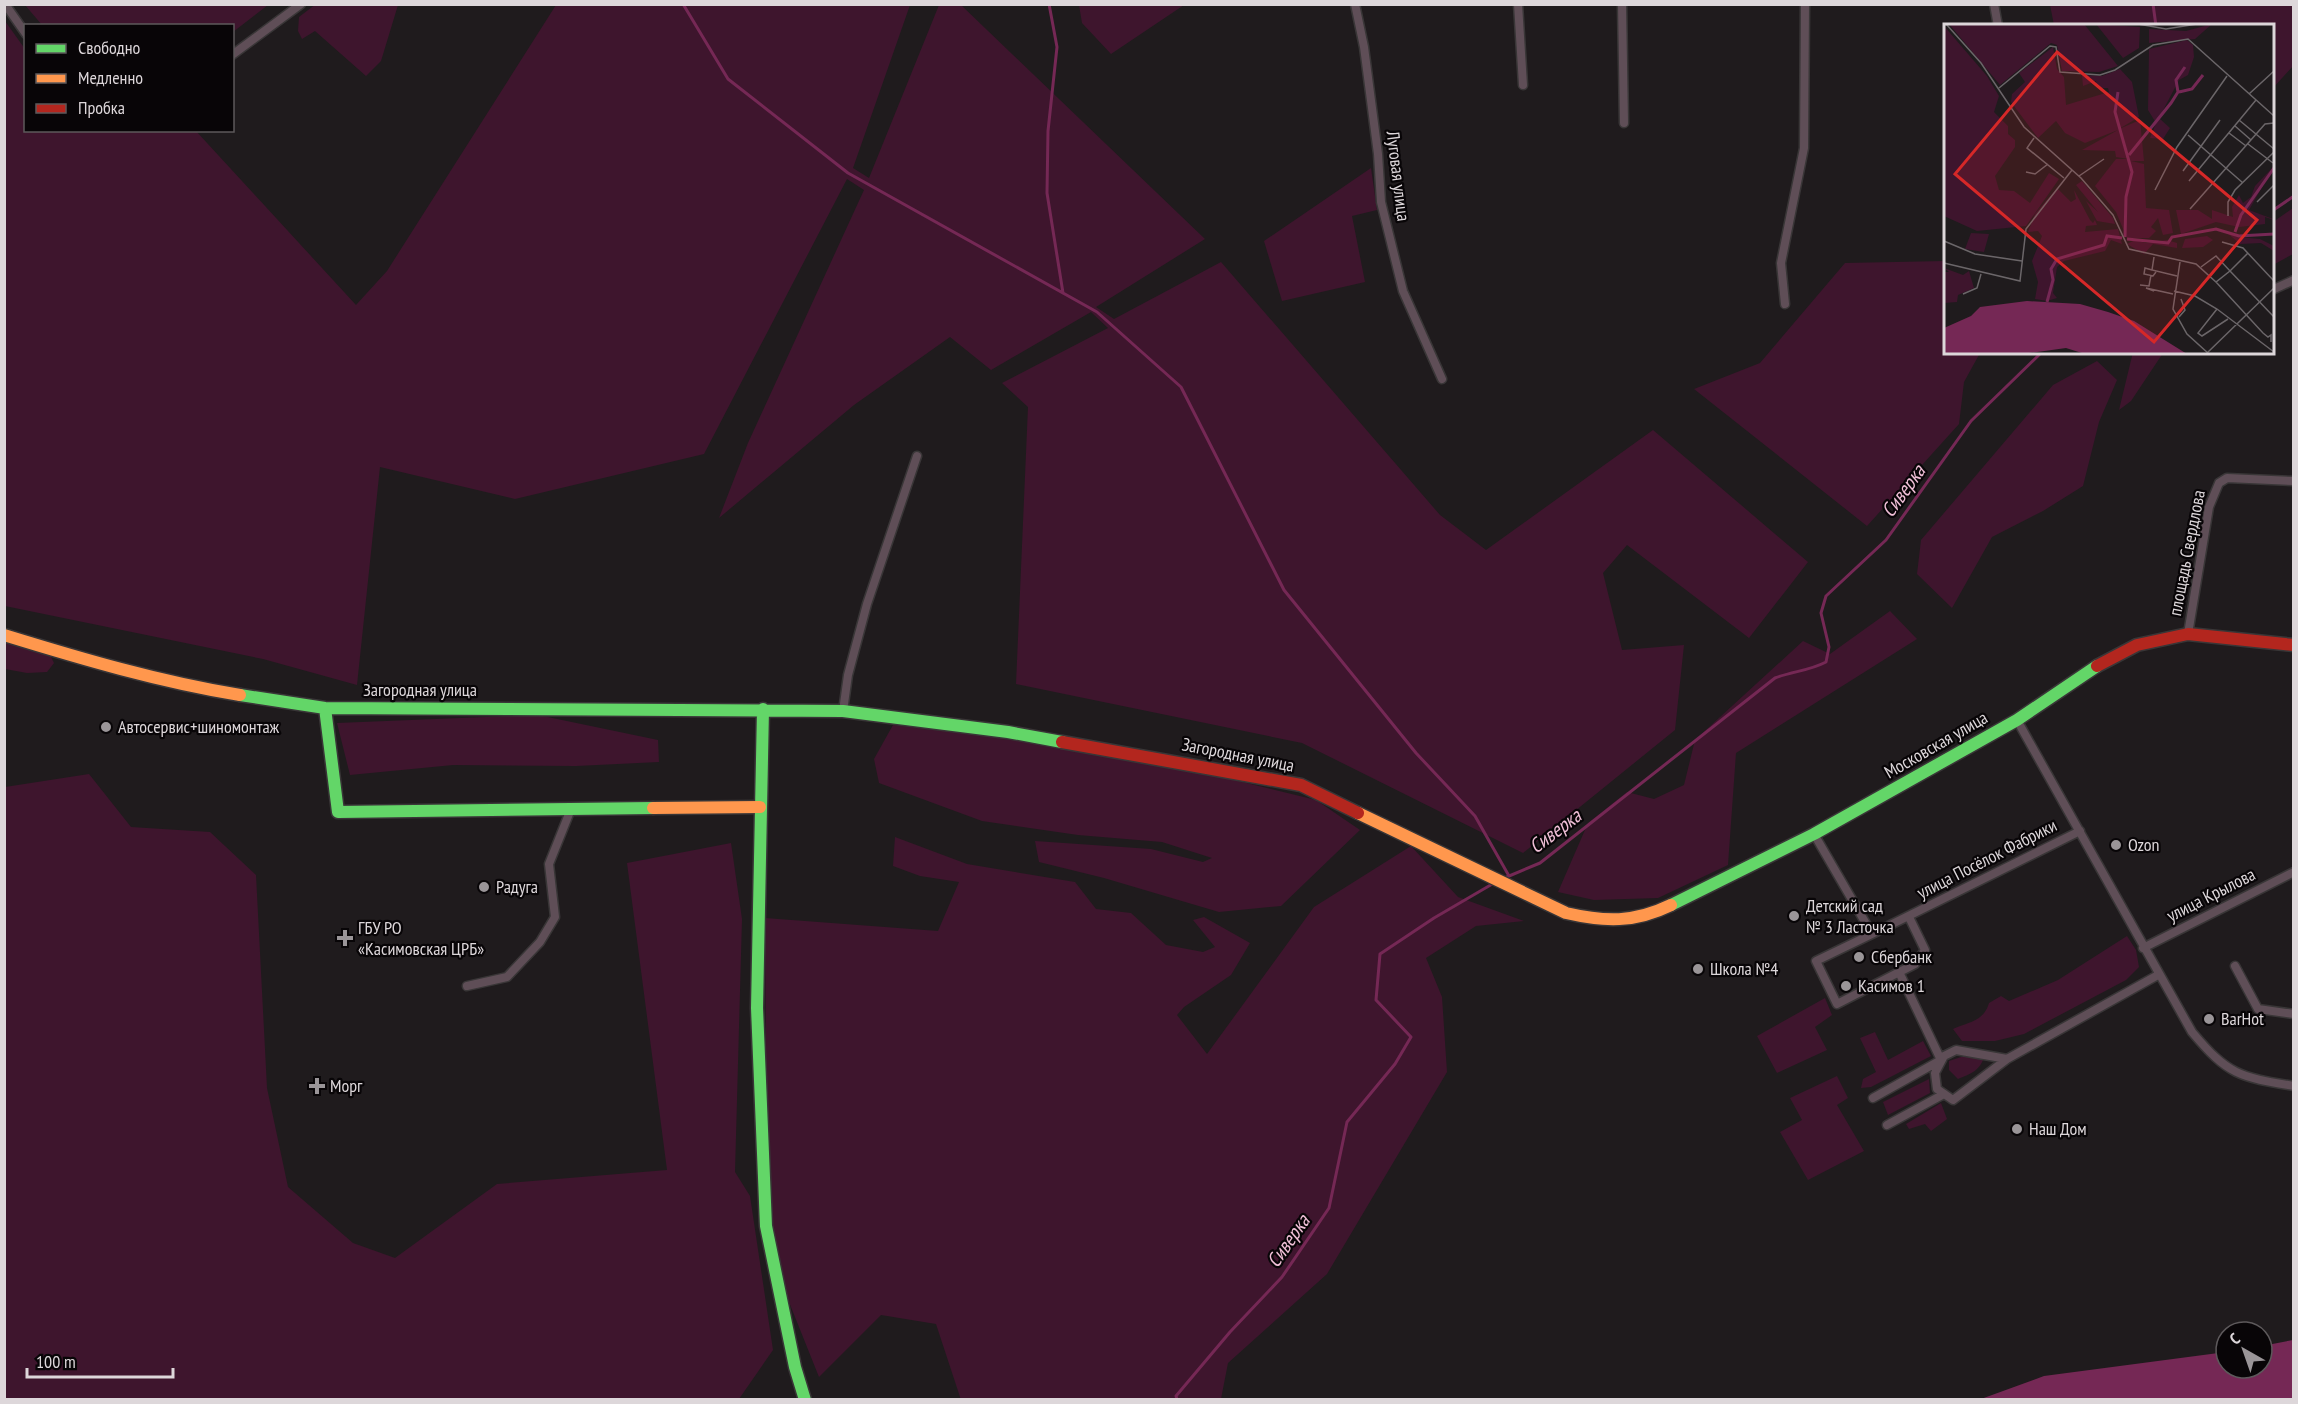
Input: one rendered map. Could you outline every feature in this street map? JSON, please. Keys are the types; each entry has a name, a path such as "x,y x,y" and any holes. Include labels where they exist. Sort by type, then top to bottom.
{"main road":[{"name":"Московская улица","path":"1600,921 1631,918 1666,908 1814,834 2017,720 2102,662 2137,645 2188,634 2294,645"},
{"name":"Загородная улица","path":"4,635 84,660 198,688 326,708 843,711 1008,732 1301,785 1566,914 1600,921"},
{"path":"326,708 338,812 760,807"},
{"path":"763,709 757,1008 766,1226 795,1367 805,1400"}],"street":[{"path":"5,4 24,31"},
{"path":"234,54 302,4"},
{"name":"Луговая улица","path":"1354,4 1364,47 1375,130 1381,202 1403,291 1442,379"},
{"path":"1518,4 1523,85"},
{"path":"1622,4 1624,123"},
{"path":"1785,304 1781,263 1804,148 1805,4"},
{"path":"1994,4 1998,24"},
{"path":"2274,289 2294,280"},
{"path":"843,711 848,675 867,604 917,456"},
{"name":"площадь Свердлова","path":"2188,634 2210,507 2218,483 2227,478 2294,481"},
{"name":"улица Посёлок Фабрики","path":"2017,720 2192,1032 2215,1060 2234,1072 2259,1080 2294,1086"},
{"path":"467,986 507,977 540,942 555,917 549,864 571,809"},
{"name":"улица Посёлок Фабрики","path":"1910,916 1925,950 1915,964 1838,1004 1816,961 2080,831"},
{"path":"1814,834 1872,934"},
{"name":"улица Крылова","path":"2144,948 2294,872"},
{"path":"2235,966 2258,1009 2294,1014"},
{"path":"1899,972 1941,1059 1935,1073 1937,1089 1953,1100 2007,1059 2158,975"},
{"path":"1873,1098 1956,1050 2007,1059"},
{"path":"1887,1125 1944,1094"}],"shaded area":[{"path":"316,4 398,5 381,61 366,76 315,31 302,39 298,31 299,17"},
{"path":"1079,4 1184,5 1111,54 1082,23"},
{"path":"25,5 268,5 234,31 234,24 41,24"},
{"path":"556,5 910,5 853,168 869,178 939,5 961,5 1205,239 1096,307 1114,319 1221,262 1440,515 1486,550 1653,430 1808,562 1749,638 1627,545 1603,573 1622,650 1684,645 1675,730 1523,853 1302,743 1016,684 1028,407 1002,383 1108,328 1091,312 991,370 950,337 854,405 719,518 748,443 864,190 847,179 704,454 515,499 380,467 357,685 263,659 5,606 5,21 24,48 24,132 197,132 356,305 387,271"},
{"path":"2050,5 2293,5 2293,66 2274,87 2274,24 2054,24"},
{"path":"1371,168 1377,210 1352,216 1365,282 1282,301 1264,241"},
{"path":"2293,208 2293,254 2274,264 2274,221"},
{"path":"1944,261 1944,354 1979,354 1964,382 1959,424 1867,526 1694,389 1760,363 1845,263"},
{"path":"2133,354 2162,354 2131,401 2119,410"},
{"path":"2097,361 2117,380 2099,422 2083,486 2043,511 1992,537 1952,608 1917,574 1921,540 2053,385"},
{"path":"1890,611 1917,639 1736,753 1728,865 1658,898 1594,900 1558,892 1588,823 1627,792 1654,799 1684,785 1695,740 1803,641 1830,654"},
{"path":"4,641 50,655 54,663 47,672 27,673 5,669"},
{"path":"538,715 658,740 659,762 576,766 453,765 350,775 337,723"},
{"path":"893,725 1016,739 1198,771 1316,800 1360,830 1281,906 1219,912 1104,878 1039,862 1035,841 1151,849 1203,862 1212,858 1162,842 1078,835 982,821 879,783 874,759"},
{"path":"89,774 131,827 210,832 256,875 267,1088 288,1187 353,1243 395,1258 497,1184 667,1170 627,863 731,843 742,919 735,1172 750,1196 773,1350 739,1399 5,1399 5,787"},
{"path":"895,837 967,864 1075,882 1096,909 1131,913 1166,945 1203,952 1215,947 1193,920 1204,917 1250,943 1231,975 1184,1007 1177,1015 1207,1054 1314,907 1411,846 1458,897 1524,921 1476,926 1426,958 1442,997 1447,1072 1327,1274 1228,1363 1221,1399 961,1400 936,1324 881,1315 819,1377 785,1292 767,1216 765,918 938,931 959,882 920,876 893,866"},
{"path":"2127,936 2136,950 2139,967 2126,980 2024,1034 1995,1041 1962,1041 1953,1029 1980,1017 1989,1003 2001,996 2009,1001 2058,980"},
{"path":"1825,998 1832,1015 1815,1027 1827,1050 1777,1073 1757,1036"},
{"path":"1875,1032 1888,1060 1923,1041 1931,1056 1871,1087 1861,1088 1863,1079 1876,1072 1860,1038"},
{"path":"1961,1057 1984,1057 1977,1069 1958,1079 1949,1070 1949,1061"},
{"path":"1837,1076 1848,1098 1837,1105 1864,1151 1808,1180 1780,1132 1802,1120 1790,1098"},
{"path":"1929,1079 1930,1093 1888,1115 1883,1102"},
{"path":"1941,1103 1947,1119 1931,1131 1925,1124 1909,1129 1906,1124"},
{"path":"2293,1340 2293,1399 1981,1399 2044,1376 2214,1354 2214,1380 2274,1380 2274,1344"}],"waterway":[{"path":"683,4 728,79 848,173 1097,312 1181,387 1284,590 1416,753 1475,816 1509,876"},
{"path":"1049,4 1057,47 1048,131 1047,193 1063,293"},
{"path":"2153,4 2156,24"},
{"name":"Сиверка","path":"2274,210 2294,196"},
{"name":"Сиверка","path":"1502,879 1540,863 1775,678 1826,662 1829,647 1821,613 1826,596 1886,540 1971,421 2040,354"},
{"name":"Сиверка","path":"1177,1400 1176,1396 1230,1332 1282,1277 1329,1208 1347,1122 1395,1064 1411,1037 1376,1000 1380,954 1434,918 1494,883"}],"traffic: fast":[{"path":"1671,905 1814,834 2017,720 2097,666"},
{"path":"240,695 325,708 843,711 1008,732 1062,742"},
{"path":"325,708 338,812 653,808"},
{"path":"763,709 757,1008 766,1226 795,1367 805,1400"}],"traffic: slow":[{"path":"4,635 151,677 240,695"},
{"path":"653,808 760,807"},
{"path":"1358,813 1566,913 1594,918 1619,919 1644,915 1671,905"}],"traffic: jam":[{"path":"2097,666 2137,645 2188,634 2294,645"},
{"path":"1062,742 1301,785 1358,813"}],"place":[{"name":"Автосервис+шиномонтаж","path":"106,727"},
{"name":"Ozon","path":"2116,845"},
{"name":"Радуга","path":"484,887"},
{"name":"Детский сад № 3 Ласточка","path":"1794,916"},
{"name":"ГБУ РО «Касимовская ЦРБ»","path":"345,938"},
{"name":"Сбербанк","path":"1859,957"},
{"name":"Школа №4","path":"1698,969"},
{"name":"Касимов 1","path":"1846,986"},
{"name":"BarHot","path":"2209,1019"},
{"name":"Морг","path":"317,1086"},
{"name":"Наш Дом","path":"2017,1129"}]}
